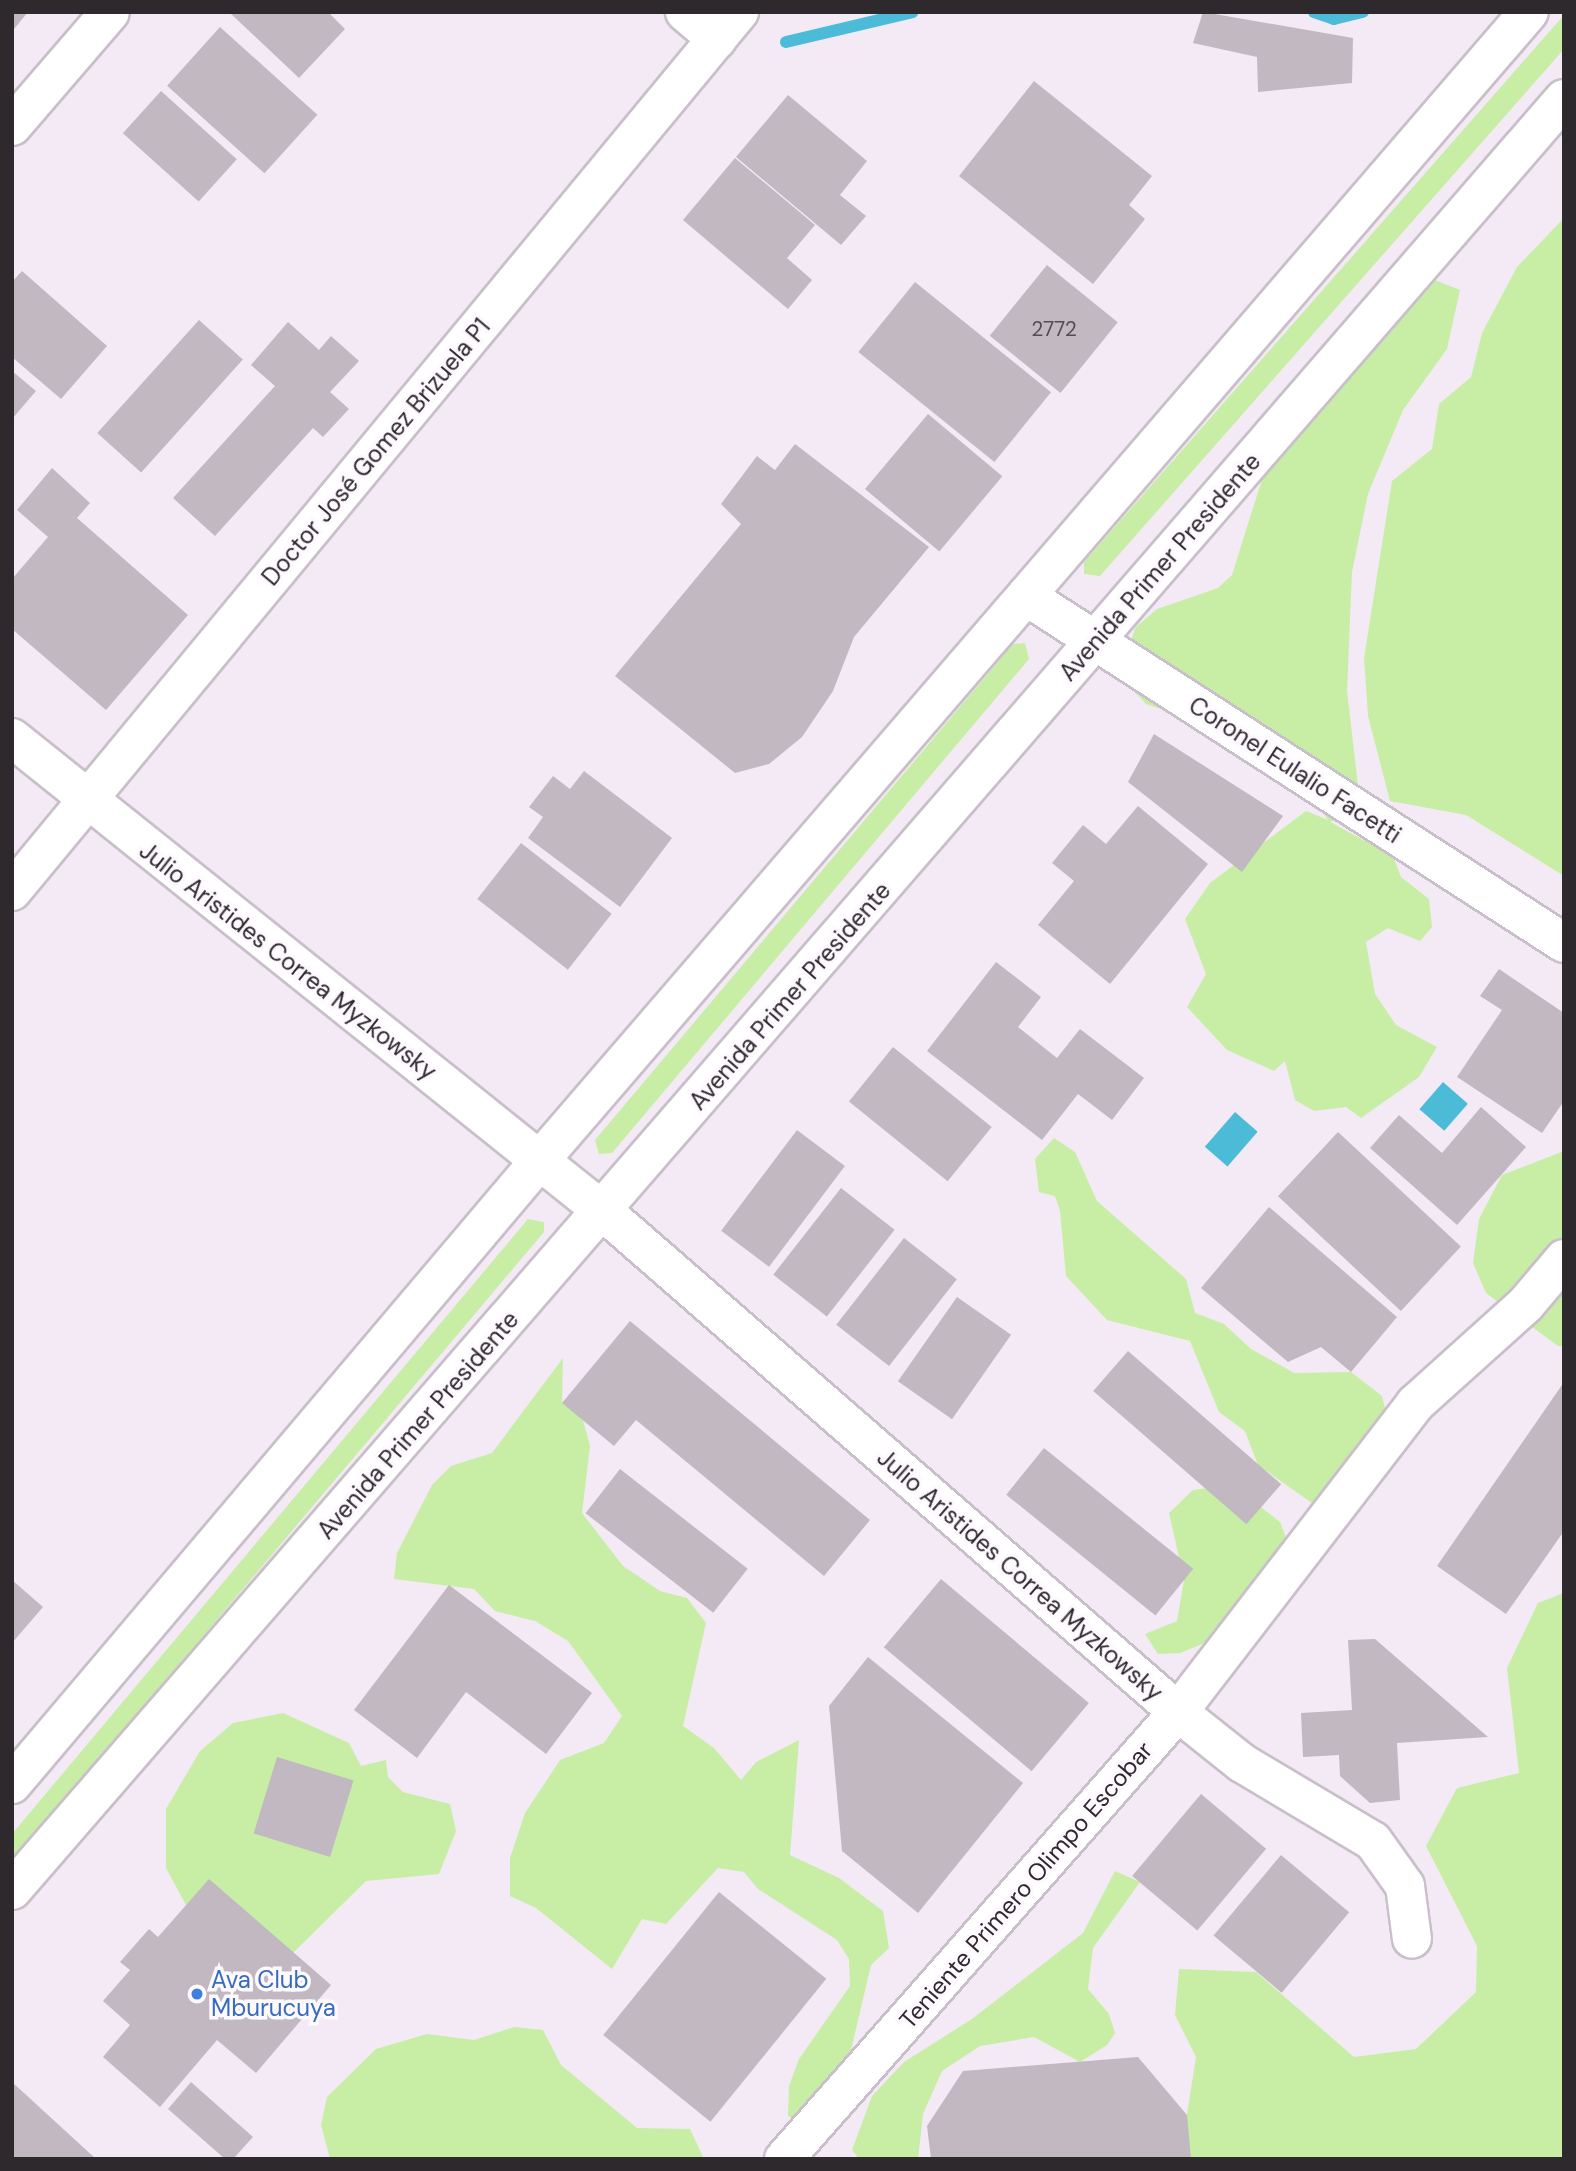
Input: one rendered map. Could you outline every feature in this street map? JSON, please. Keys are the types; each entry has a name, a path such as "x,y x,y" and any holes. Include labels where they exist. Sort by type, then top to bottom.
{"street":[{"path":"12,126 110,12"},
{"path":"685,12 728,26"},
{"path":"12,1784 552,1171 1026,596 1529,12"},
{"name":"Doctor José Gomez Brizuela P1","path":"12,891 728,26"},
{"name":"Avenida Primer Presidente","path":"12,1891 604,1212 1564,99"},
{"name":"Coronel Eulalio Facetti","path":"1026,596 1564,943"},
{"name":"Julio Aristides Correa Myzkowsky","path":"12,738 88,802 604,1212 1178,1712 1241,1763 1373,1841 1405,1886 1412,1939"},
{"name":"Teniente Primero Olimpo Escobar","path":"785,2159 1178,1712 1415,1404 1526,1304 1564,1259"}],"green space":[{"path":"1564,15 1564,49 1100,576 1084,574 1084,562"},
{"path":"1564,218 1564,876 1466,815 1390,801 1368,716 1364,658 1392,481 1432,449 1439,404 1471,377 1482,333 1517,267"},
{"path":"1435,280 1460,290 1447,349 1403,410 1368,494 1352,572 1347,691 1361,811 1330,822 1393,856 1401,877 1429,899 1432,927 1420,941 1388,928 1366,942 1375,994 1396,1025 1437,1047 1419,1077 1361,1118 1346,1107 1314,1111 1295,1100 1285,1061 1274,1071 1227,1050 1187,1007 1206,974 1185,919 1210,883 1306,811 1328,820 1310,795 1176,714 1146,704 1121,677 1135,628 1157,609 1218,588 1232,575 1263,476 1417,285"},
{"path":"1025,643 1029,659 612,1153 599,1154 595,1140 1013,644"},
{"path":"1054,1138 1075,1152 1097,1201 1186,1279 1195,1313 1224,1324 1251,1349 1294,1373 1351,1372 1382,1396 1387,1416 1319,1508 1258,1465 1245,1431 1219,1412 1190,1341 1107,1320 1066,1276 1060,1211 1055,1196 1039,1192 1035,1159"},
{"path":"1564,1151 1564,1346 1558,1346 1486,1293 1473,1263 1479,1219 1502,1175"},
{"path":"528,1219 544,1222 544,1232 12,1863 12,1834"},
{"path":"563,1358 562,1402 583,1420 590,1446 582,1513 623,1566 660,1591 687,1598 706,1623 683,1726 714,1748 741,1780 756,1762 799,1740 790,1855 839,1878 883,1911 889,1948 871,1965 848,2063 815,2128 788,2116 789,2086 799,2059 850,1986 849,1959 837,1940 758,1889 744,1872 718,1868 666,1924 642,1919 612,1969 536,1908 510,1896 510,1858 525,1813 560,1760 604,1743 622,1716 568,1641 535,1621 495,1611 474,1589 394,1579 397,1553 432,1485 451,1466 492,1453"},
{"path":"1232,1485 1280,1522 1289,1545 1225,1635 1180,1653 1158,1654 1145,1634 1177,1621 1184,1580 1169,1513 1193,1490"},
{"path":"1564,1593 1564,2159 1180,2159 1196,2057 1175,2015 1179,1969 1256,1972 1354,2057 1416,2049 1476,1992 1477,1946 1426,1846 1457,1788 1519,1773 1507,1668 1538,1603"},
{"path":"283,1713 349,1743 361,1766 386,1760 388,1777 403,1792 450,1804 456,1831 439,1874 366,1881 294,1952 276,1960 220,1941 186,1905 166,1868 166,1809 200,1751 233,1723"},
{"path":"1115,1871 1140,1882 1093,1948 1088,1989 1109,2014 1115,2033 1107,2045 1080,2062 1034,2037 980,2046 942,2071 923,2114 918,2159 859,2159 852,2150 872,2096 904,2062 972,2019 1083,1933"},
{"path":"514,2027 543,2030 561,2065 637,2128 690,2129 704,2159 330,2159 321,2125 327,2097 376,2049 427,2034 474,2040"}],"water":[{"path":"1443,1082 1468,1104 1444,1131 1419,1109"},
{"path":"1235,1112 1258,1132 1227,1166 1205,1147"}],"building":[{"path":"12,12 28,12 14,29 12,28"},
{"path":"229,12 328,12 345,29 299,78"},
{"path":"1203,12 1353,38 1352,83 1258,92 1257,57 1193,43"},
{"path":"220,27 317,115 264,173 167,86"},
{"path":"1034,81 1152,176 1129,205 1145,219 1093,284 959,176"},
{"path":"161,91 237,159 199,202 123,133"},
{"path":"788,95 867,161 840,195 866,216 841,245 736,157"},
{"path":"735,158 815,225 787,258 812,280 788,309 683,220"},
{"path":"1047,265 1118,322 1060,393 990,336"},
{"path":"22,271 107,346 61,399 12,357 12,282"},
{"path":"915,282 1051,392 994,462 858,352"},
{"path":"199,320 243,359 141,472 97,433"},
{"path":"288,322 319,350 331,336 359,361 330,392 349,409 323,437 313,428 215,536 173,498 275,386 251,365"},
{"path":"12,371 36,391 12,419"},
{"path":"928,414 1002,476 939,551 865,489"},
{"path":"795,444 929,547 854,637 833,691 802,737 769,764 735,773 615,676 741,524 721,504 757,456 775,470"},
{"path":"52,468 90,503 77,518 188,615 106,710 12,629 12,579 48,537 17,510"},
{"path":"1154,734 1283,816 1242,872 1128,782"},
{"path":"584,771 672,838 620,907 528,838 543,817 529,807 553,776 570,789"},
{"path":"1138,806 1208,864 1110,984 1038,925 1074,881 1052,863 1083,825 1106,844"},
{"path":"521,843 612,914 568,970 477,899"},
{"path":"996,962 1041,997 1018,1027 1057,1058 1080,1029 1144,1078 1112,1120 1078,1094 1042,1140 927,1051"},
{"path":"1499,969 1564,1013 1564,1101 1542,1133 1457,1077 1502,1010 1480,996"},
{"path":"893,1047 992,1127 948,1181 849,1101"},
{"path":"1481,1107 1526,1147 1457,1225 1370,1148 1399,1115 1442,1153"},
{"path":"797,1130 845,1166 769,1267 721,1231"},
{"path":"1338,1132 1461,1247 1401,1311 1278,1196"},
{"path":"841,1188 895,1230 827,1317 773,1275"},
{"path":"1269,1207 1397,1317 1351,1372 1321,1347 1288,1362 1201,1288"},
{"path":"904,1238 957,1279 889,1366 836,1325"},
{"path":"957,1297 1011,1335 952,1419 898,1381"},
{"path":"630,1321 870,1520 824,1576 636,1420 614,1446 562,1403"},
{"path":"1128,1351 1281,1484 1246,1524 1093,1391"},
{"path":"1564,1382 1564,1531 1506,1614 1437,1566"},
{"path":"1044,1448 1193,1569 1155,1615 1006,1495"},
{"path":"620,1469 748,1569 713,1613 586,1513"},
{"path":"941,1579 1089,1703 1032,1771 884,1647"},
{"path":"12,1580 43,1607 12,1643"},
{"path":"449,1585 592,1693 546,1754 466,1692 417,1758 354,1710"},
{"path":"1375,1639 1488,1737 1397,1743 1400,1800 1370,1803 1340,1776 1339,1755 1303,1757 1301,1713 1352,1710 1348,1640"},
{"path":"868,1657 1023,1783 918,1913 842,1851 829,1706"},
{"path":"277,1757 354,1780 330,1857 254,1834"},
{"path":"1201,1794 1266,1849 1197,1931 1132,1876"},
{"path":"1281,1855 1349,1912 1282,1993 1214,1935"},
{"path":"209,1879 331,1985 256,2073 217,2040 160,2107 103,2057 130,2025 103,2001 130,1970 120,1962 149,1929 158,1937"},
{"path":"719,1892 826,1979 710,2122 603,2035"},
{"path":"1138,2057 1187,2115 1191,2159 931,2159 927,2126 963,2071"},
{"path":"12,2082 96,2159 12,2159"},
{"path":"191,2082 253,2137 233,2159 225,2159 168,2109"}],"waterway":[{"path":"786,42 913,12"},
{"path":"1314,12 1334,19 1363,12"}],"place":[{"name":"Ava Club Mburucuya","path":"197,1994"}]}
